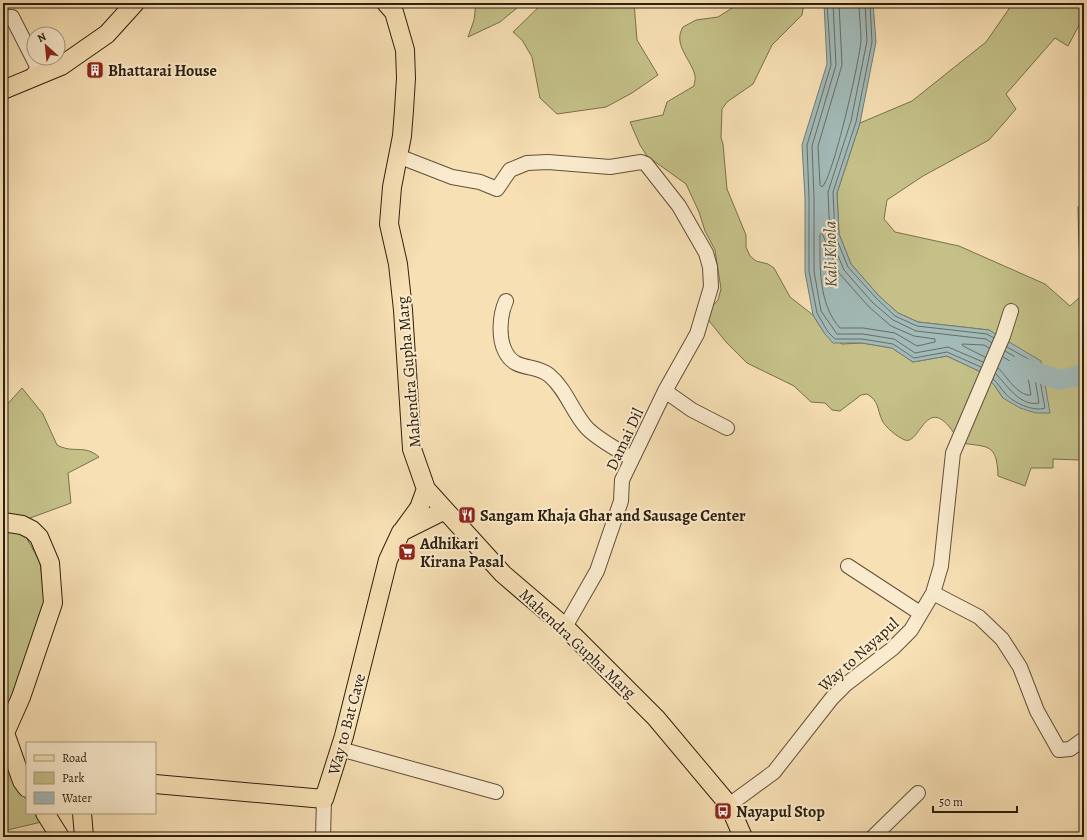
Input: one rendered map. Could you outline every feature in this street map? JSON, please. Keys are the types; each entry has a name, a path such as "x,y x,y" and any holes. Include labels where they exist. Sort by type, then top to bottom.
{"main road":[{"path":"3,90 28,81 61,66 107,34 135,3"},
{"name":"Mahendra Gupha Marg","path":"386,3 394,12 405,50 406,78 404,110 392,187 389,224 398,264 403,310 412,449 426,489 503,574 565,627 656,718 729,806 743,837"},
{"name":"Way to Bat Cave","path":"324,800 340,749 388,560 401,532 419,508 426,489"},
{"path":"401,532 445,510"},
{"path":"3,522 22,525 32,530 38,537 50,563 53,603 20,697 5,733 22,781 26,787"},
{"path":"156,784 324,800"},
{"path":"46,814 60,837"},
{"path":"82,814 84,837"}],"street":[{"path":"3,16 12,17 38,68 28,81"},
{"name":"Damai Dil","path":"398,156 452,177 480,182 497,189 510,170 527,162 548,162 610,168 637,161 646,164 679,206 706,253 710,267 711,287 697,334 665,391 631,458 622,480 621,501 597,571 565,627"},
{"path":"506,301 502,310 501,342 510,359 520,366 541,370 548,375 566,394 587,428 631,458"},
{"name":"Way to Nayapul","path":"729,806 774,772 832,698 845,685 892,649 911,630 933,594 942,558 953,453 1003,336 1011,311"},
{"path":"665,391 692,410 727,428"},
{"path":"848,566 920,613"},
{"path":"933,594 979,617 1002,639 1020,667 1037,711 1059,750 1070,749 1084,739"},
{"path":"340,749 496,792"},
{"path":"873,837 918,793"},
{"path":"323,837 324,800"}],"green space":[{"path":"476,3 523,3 500,22 468,37 474,20"},
{"path":"543,3 634,3 637,40 658,75 632,93 606,107 557,114 540,98 532,57 522,40 513,32"},
{"path":"753,3 804,3 802,15 772,45 753,84 727,102 722,109 721,138 723,144 727,189 746,235 746,247 750,256 756,261 768,264 774,268 790,297 813,315 825,334 842,344 862,343 892,348 913,362 947,356 981,372 995,386 1003,398 1014,346 989,330 918,322 898,313 879,296 851,264 839,234 837,193 860,123 912,101 986,42 1013,3 1084,3 1084,16 1068,46 1055,38 1006,94 1016,109 989,140 923,176 887,200 884,219 895,232 959,246 1045,284 1070,306 1080,297 1078,207 1084,202 1084,499 1080,460 1053,459 1053,468 1031,468 1025,486 998,476 996,457 993,452 984,446 960,443 949,426 940,418 932,418 926,422 916,435 911,439 905,440 888,429 882,420 876,402 867,394 861,395 840,411 832,410 825,403 811,402 794,386 747,363 726,342 706,317 708,311 718,300 721,289 715,250 705,231 699,212 686,184 647,156 640,145 630,122 663,115 667,102 694,86 695,77 693,70 681,46 680,34 683,27 696,20 718,17 737,5 748,6"},
{"path":"22,388 43,414 57,445 68,449 89,451 99,457 68,473 71,503 22,521 21,528 40,562 45,604 37,637 3,720 3,409"},
{"path":"3,754 16,788 26,799 26,814 40,814 46,821 3,831"}],"water":[{"path":"824,3 873,3 876,42 860,123 837,193 839,234 851,264 879,296 898,313 918,322 989,330 1041,361 1050,413 1036,413 1020,408 1003,398 995,386 981,372 947,356 913,362 892,348 862,343 833,343 825,334 813,315 805,272 805,198 802,145 827,64"}],"waterway":[{"name":"Kali Khola","path":"1018,366 1060,380 1084,374"}],"place":[{"name":"Bhattarai House","path":"95,70"},
{"name":"Sangam Khaja Ghar and Sausage Center","path":"467,515"},
{"name":"Adhikari Kirana Pasal","path":"407,552"},
{"name":"Nayapul Stop","path":"723,811"}]}
